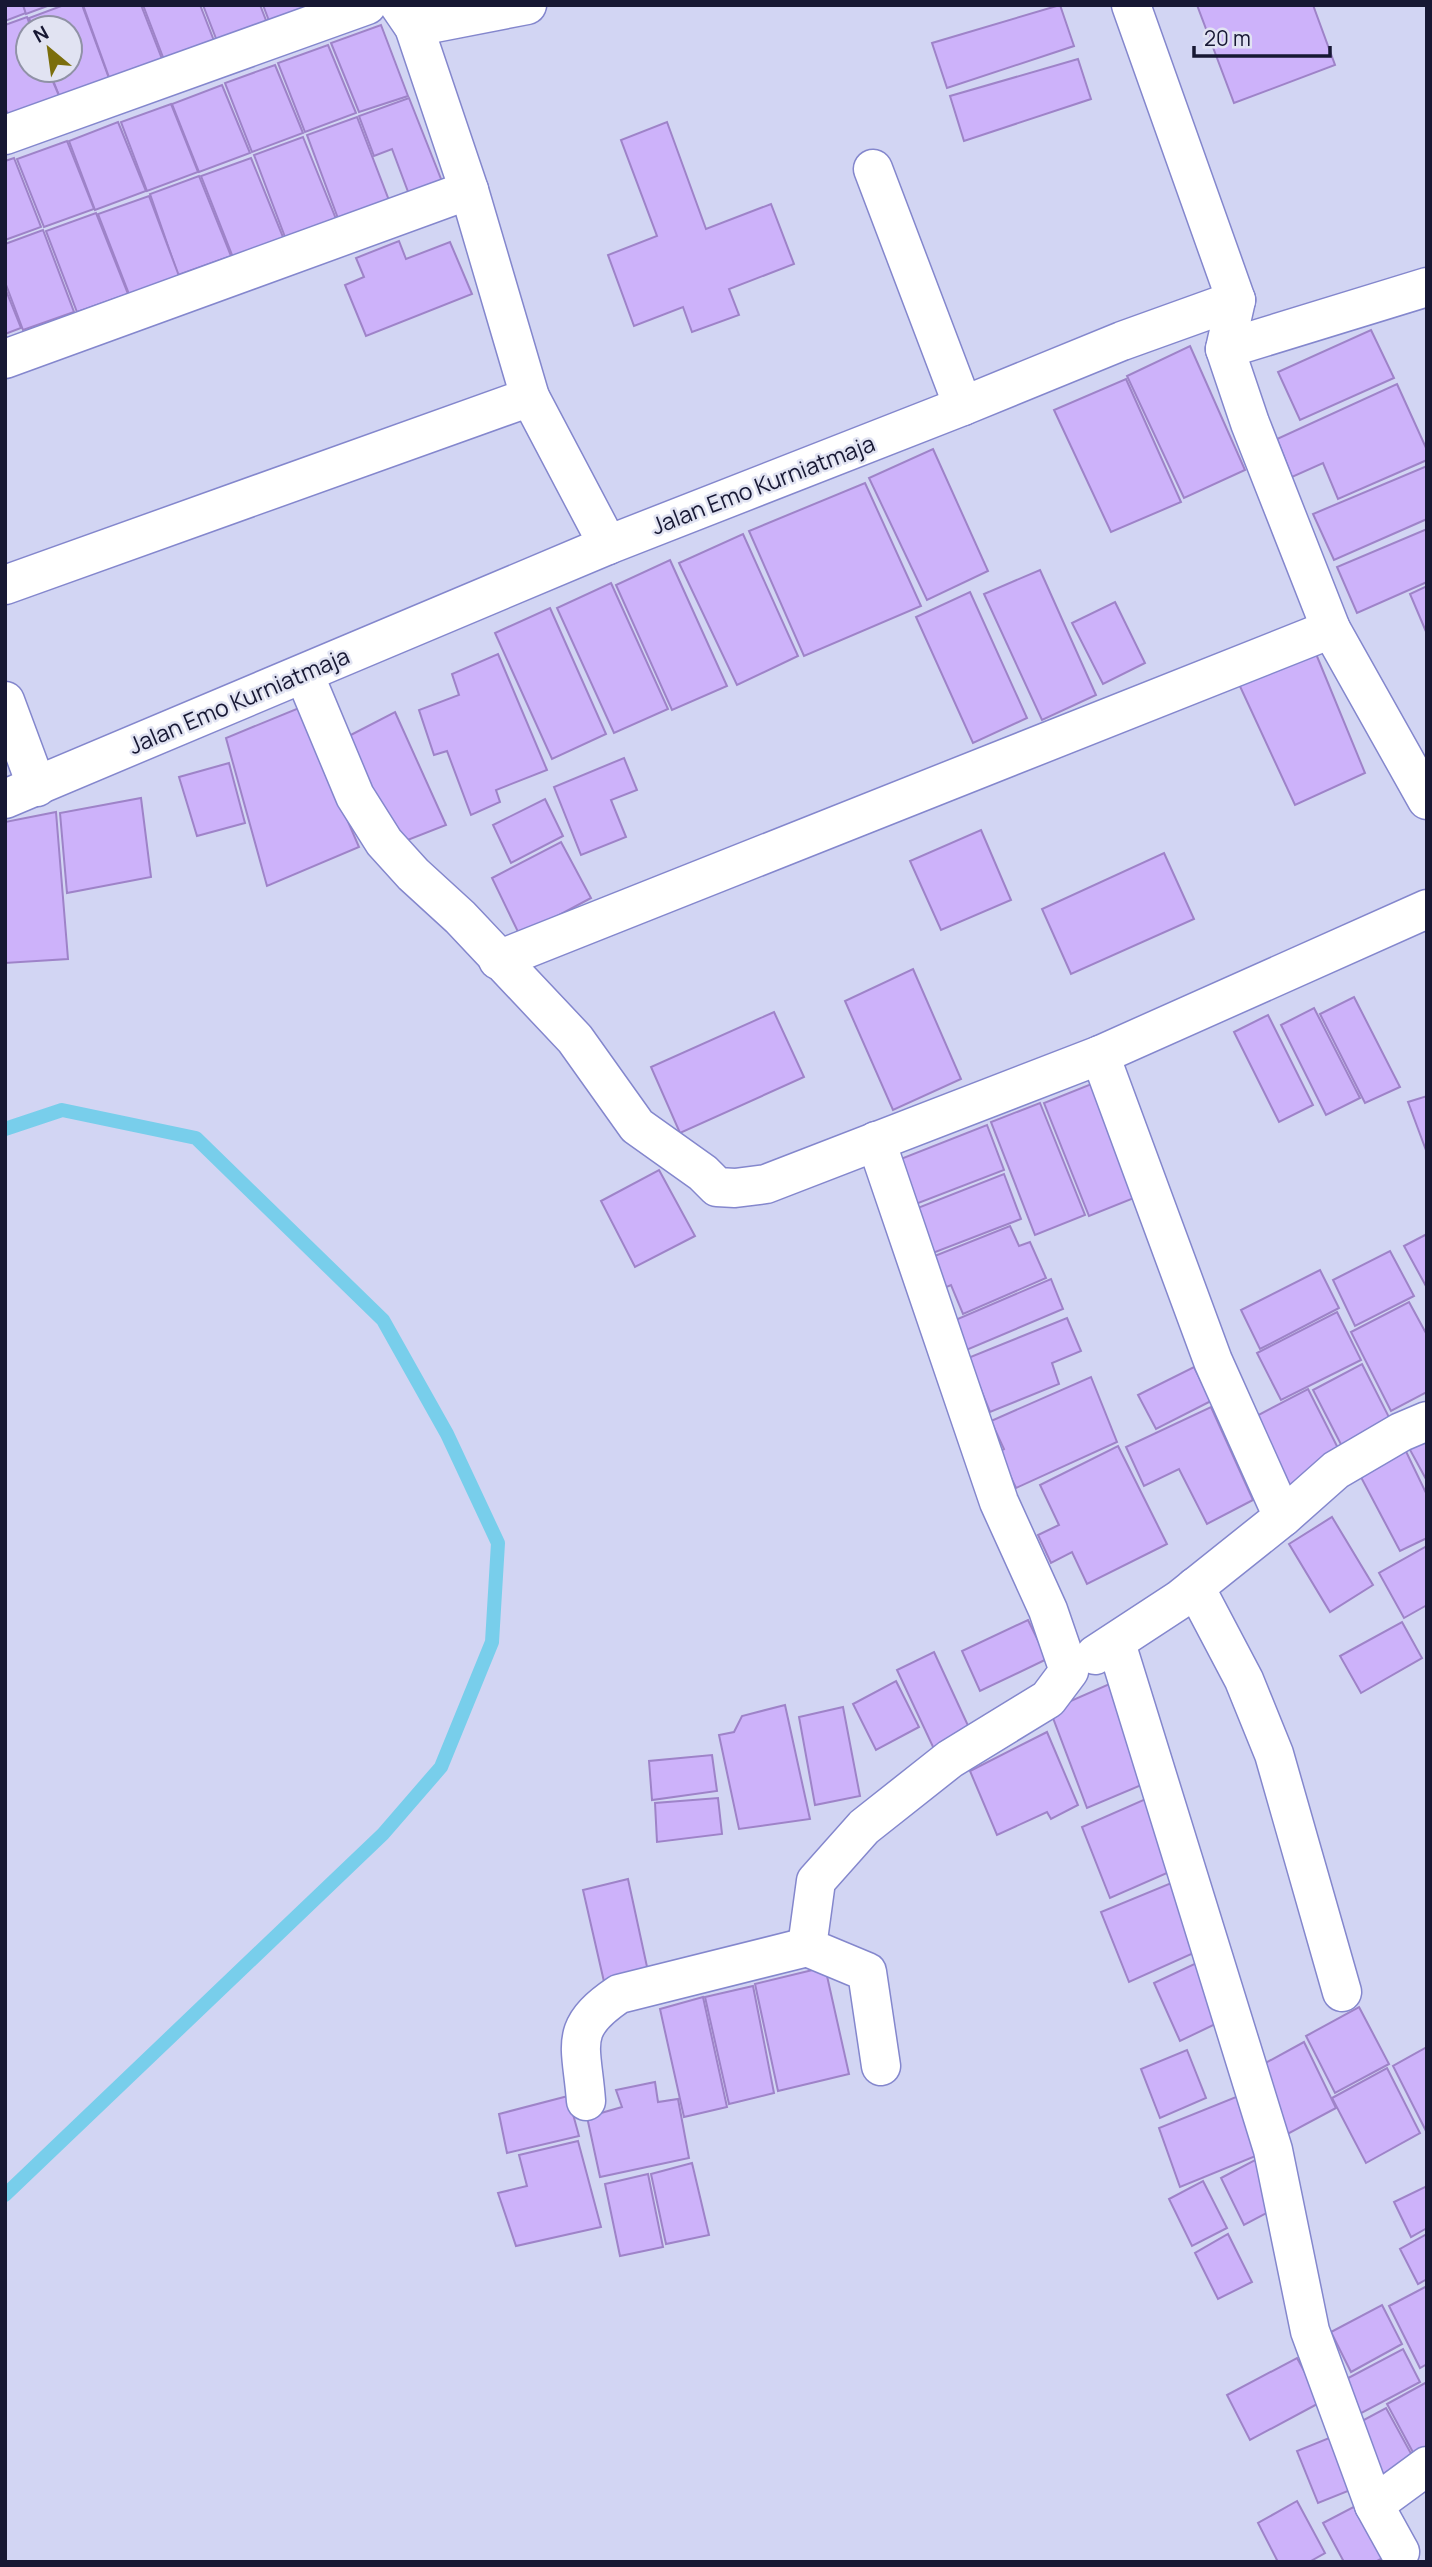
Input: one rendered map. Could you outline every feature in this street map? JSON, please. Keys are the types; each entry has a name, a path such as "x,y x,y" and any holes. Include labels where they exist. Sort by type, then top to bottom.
{"street":[{"path":"5,135 367,5"},
{"path":"527,5 406,16 469,190 530,397 608,545"},
{"path":"1131,5 1236,300 1225,349 1251,423 1331,629 1427,800"},
{"path":"873,169 963,406"},
{"path":"5,359 469,190"},
{"path":"1225,349 1427,286"},
{"name":"Jalan Emo Kurniatmaja","path":"21,793 608,545 1122,341 1236,300"},
{"path":"5,585 530,397"},
{"path":"498,960 1331,629"},
{"path":"304,674 355,796 384,842 413,874 460,917 575,1039 637,1126 703,1173 717,1187 766,1184 1100,1055 1427,909"},
{"path":"5,701 21,793"},
{"path":"1100,1055 1213,1361 1283,1517"},
{"path":"876,1141 999,1502 1048,1610 1069,1671"},
{"path":"807,1947 816,1881 864,1827 950,1759 1048,1699 1069,1671 1116,1643 1195,1587 1283,1517 1336,1470 1427,1420"},
{"path":"1195,1587 1244,1680 1274,1754 1342,1992"},
{"path":"1116,1643 1273,2150 1310,2331 1374,2505 1400,2552"},
{"path":"586,2101 580,2039 583,2027 598,2008 619,1994 807,1947 867,1972 881,2066"},
{"path":"1374,2505 1427,2466"}],"building":[{"path":"5,5 23,5 26,13 14,14 14,18 5,21"},
{"path":"23,5 50,5 26,14"},
{"path":"64,5 82,5 110,81 60,98 54,84 84,84 84,14 40,14"},
{"path":"83,5 141,5 162,59 110,80"},
{"path":"143,5 200,5 216,46 166,65"},
{"path":"203,5 260,5 267,23 217,41"},
{"path":"263,5 320,5 271,26"},
{"path":"1060,5 1074,46 947,88 932,43"},
{"path":"1197,5 1313,5 1335,65 1234,103"},
{"path":"14,22 14,84 54,84 60,98 9,117 5,108 5,25"},
{"path":"381,25 408,96 359,112 331,43"},
{"path":"328,45 356,113 305,132 278,63"},
{"path":"1078,59 1091,99 964,141 950,96"},
{"path":"275,65 303,133 252,152 225,83"},
{"path":"222,85 250,153 199,172 172,104"},
{"path":"409,98 443,184 410,197 392,149 374,156 359,116"},
{"path":"171,104 198,172 147,191 121,122"},
{"path":"357,117 390,203 339,221 307,135"},
{"path":"118,122 146,191 95,210 69,141"},
{"path":"667,122 706,229 771,204 794,264 729,289 739,315 692,332 683,307 634,326 608,255 657,236 621,140"},
{"path":"303,137 336,219 285,237 254,155"},
{"path":"67,141 94,209 44,227 17,159"},
{"path":"14,158 41,227 5,240 5,161"},
{"path":"251,158 285,242 234,260 201,176"},
{"path":"199,176 231,256 178,275 150,194"},
{"path":"149,196 179,276 129,294 98,214"},
{"path":"96,213 128,294 77,312 46,231"},
{"path":"43,230 74,312 23,330 5,282 5,244"},
{"path":"399,241 406,259 450,242 472,294 366,336 345,285 364,277 356,258"},
{"path":"5,288 21,328 5,334"},
{"path":"1371,330 1394,378 1300,420 1278,372"},
{"path":"1190,346 1245,470 1184,498 1127,376"},
{"path":"1126,379 1181,502 1111,532 1054,410"},
{"path":"1397,384 1427,450 1427,460 1338,499 1323,463 1292,477 1277,439"},
{"path":"933,449 988,571 927,600 869,478"},
{"path":"1427,466 1427,519 1334,560 1313,514"},
{"path":"865,483 921,606 804,656 749,531"},
{"path":"1427,529 1427,582 1357,613 1337,567"},
{"path":"743,534 798,656 737,685 679,563"},
{"path":"670,560 727,686 672,710 616,585"},
{"path":"1040,570 1096,695 1042,720 984,594"},
{"path":"611,583 668,709 614,733 557,608"},
{"path":"1427,586 1427,634 1410,594"},
{"path":"970,592 1027,718 973,743 916,617"},
{"path":"1115,602 1145,663 1103,684 1072,623"},
{"path":"550,608 606,734 552,759 495,633"},
{"path":"1314,649 1365,773 1295,805 1238,682"},
{"path":"498,654 547,770 496,790 500,802 471,815 447,751 434,755 419,710 459,695 452,674"},
{"path":"299,708 359,847 267,886 226,738"},
{"path":"395,712 446,825 400,843 343,739"},
{"path":"624,758 637,790 611,800 626,837 581,855 554,787"},
{"path":"229,763 245,823 197,836 179,777"},
{"path":"141,798 151,877 67,893 60,813"},
{"path":"545,799 563,836 511,863 493,825"},
{"path":"56,812 68,959 5,963 5,822"},
{"path":"981,830 1011,900 941,930 910,861"},
{"path":"561,842 591,898 520,936 492,878"},
{"path":"1164,853 1194,919 1071,974 1042,909"},
{"path":"913,969 961,1079 893,1110 845,1001"},
{"path":"1354,997 1400,1087 1365,1103 1320,1014"},
{"path":"1314,1008 1360,1098 1326,1115 1281,1025"},
{"path":"774,1012 804,1077 680,1133 651,1067"},
{"path":"1268,1015 1313,1105 1279,1122 1234,1032"},
{"path":"1094,1083 1139,1196 1089,1216 1044,1103"},
{"path":"1427,1096 1427,1153 1408,1102"},
{"path":"1040,1103 1085,1215 1035,1235 991,1122"},
{"path":"987,1125 1004,1170 908,1207 893,1162"},
{"path":"659,1170 695,1236 635,1267 601,1201"},
{"path":"1004,1174 1021,1219 925,1256 910,1211"},
{"path":"1010,1226 1019,1246 1030,1242 1046,1278 963,1314 951,1285 937,1291 922,1261"},
{"path":"1427,1234 1427,1288 1404,1246"},
{"path":"1390,1251 1414,1296 1355,1326 1333,1280"},
{"path":"1320,1270 1339,1308 1260,1349 1241,1310"},
{"path":"1051,1279 1063,1309 964,1351 953,1321"},
{"path":"1409,1302 1427,1335 1427,1392 1391,1411 1351,1332"},
{"path":"1337,1312 1361,1360 1281,1400 1257,1353"},
{"path":"1067,1318 1081,1351 1052,1363 1059,1384 990,1412 968,1358"},
{"path":"1362,1364 1394,1427 1346,1454 1313,1390"},
{"path":"1194,1367 1211,1401 1156,1429 1138,1395"},
{"path":"1091,1377 1117,1442 1016,1488 999,1452 1004,1449 991,1421"},
{"path":"1308,1389 1343,1458 1287,1500 1249,1420"},
{"path":"1211,1407 1253,1500 1207,1524 1179,1469 1144,1486 1126,1447"},
{"path":"1427,1424 1427,1481 1403,1437"},
{"path":"1400,1439 1427,1495 1427,1538 1400,1551 1354,1464"},
{"path":"1118,1446 1167,1544 1087,1584 1072,1552 1051,1563 1038,1535 1059,1525 1040,1485"},
{"path":"1332,1517 1373,1585 1330,1612 1289,1544"},
{"path":"1427,1546 1427,1605 1404,1618 1379,1573"},
{"path":"1028,1620 1047,1659 980,1691 962,1651"},
{"path":"1402,1622 1422,1658 1361,1693 1340,1656"},
{"path":"934,1652 971,1732 934,1749 897,1670"},
{"path":"896,1681 919,1727 876,1750 853,1704"},
{"path":"1114,1682 1151,1781 1087,1808 1050,1710"},
{"path":"785,1705 810,1819 739,1829 719,1735 734,1732 742,1716"},
{"path":"843,1707 860,1796 815,1805 799,1717"},
{"path":"1047,1732 1078,1805 1051,1819 1047,1812 997,1835 970,1771"},
{"path":"712,1755 717,1791 652,1800 649,1761"},
{"path":"1157,1794 1183,1866 1110,1898 1082,1827"},
{"path":"718,1798 722,1834 657,1842 655,1803"},
{"path":"628,1879 649,1976 605,1986 583,1890"},
{"path":"1181,1879 1207,1947 1129,1982 1101,1912"},
{"path":"1205,1959 1230,2017 1180,2041 1154,1983"},
{"path":"825,1967 849,2074 778,2091 755,1984"},
{"path":"753,1986 774,2093 729,2104 705,1997"},
{"path":"703,1997 727,2107 684,2117 660,2009"},
{"path":"1359,2007 1389,2064 1335,2093 1306,2036"},
{"path":"1304,2042 1336,2108 1282,2137 1249,2072"},
{"path":"1427,2047 1427,2130 1426,2131 1393,2066"},
{"path":"1187,2050 1206,2098 1160,2118 1141,2069"},
{"path":"1387,2068 1420,2133 1366,2163 1332,2098"},
{"path":"655,2082 658,2102 678,2099 689,2158 600,2177 587,2117 622,2107 616,2090"},
{"path":"1241,2095 1263,2153 1180,2187 1159,2128"},
{"path":"568,2096 579,2136 507,2153 499,2114"},
{"path":"578,2141 601,2227 516,2246 498,2193 527,2186 519,2155"},
{"path":"1255,2160 1278,2207 1244,2225 1221,2178"},
{"path":"692,2163 709,2235 666,2244 651,2174"},
{"path":"648,2174 663,2247 620,2256 605,2184"},
{"path":"1203,2181 1227,2228 1192,2246 1169,2199"},
{"path":"1427,2186 1427,2228 1411,2237 1394,2202"},
{"path":"1228,2234 1252,2282 1218,2299 1195,2253"},
{"path":"1427,2234 1427,2279 1418,2284 1400,2249"},
{"path":"1427,2286 1427,2364 1420,2368 1389,2306"},
{"path":"1382,2305 1402,2344 1351,2372 1331,2332"},
{"path":"1403,2349 1420,2382 1352,2418 1335,2385"},
{"path":"1297,2358 1321,2402 1250,2440 1227,2395"},
{"path":"1427,2382 1427,2449 1415,2456 1387,2404"},
{"path":"1386,2408 1414,2459 1374,2481 1347,2429"},
{"path":"1339,2434 1358,2487 1318,2503 1297,2451"},
{"path":"1297,2501 1325,2553 1309,2562 1278,2562 1258,2523"},
{"path":"1363,2502 1391,2553 1375,2562 1344,2562 1323,2523"}],"waterway":[{"path":"5,1129 62,1110 196,1138 383,1320 447,1434 498,1543 492,1642 441,1767 383,1834 5,2195"}]}
